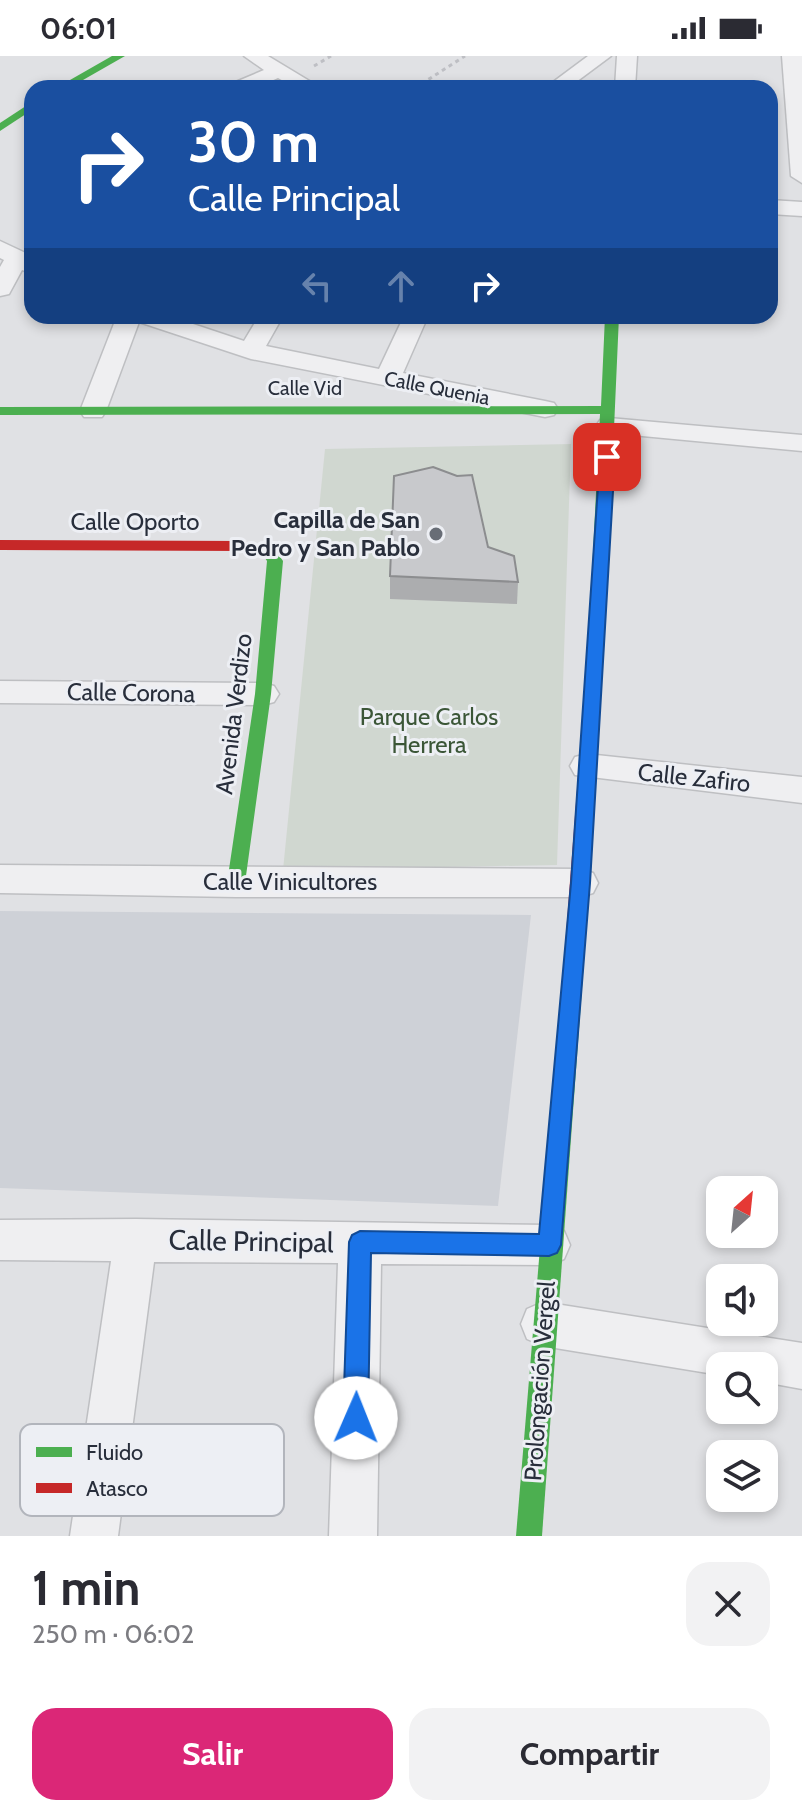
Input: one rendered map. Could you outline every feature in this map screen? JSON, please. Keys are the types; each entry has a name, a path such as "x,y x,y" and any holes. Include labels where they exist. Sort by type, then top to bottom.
{"street":[{"path":"76,80 120,56"},
{"path":"254,56 295,80"},
{"path":"566,80 598,56 627,57 626,80"},
{"path":"792,56 802,176"},
{"path":"256,80 277,71"},
{"path":"0,128 24,111"},
{"path":"778,208 802,209"},
{"path":"0,289 21,258"},
{"path":"93,411 126,324"},
{"name":"Calle Quenia","path":"168,324 251,351 546,409"},
{"path":"251,351 266,324"},
{"path":"388,378 412,324"},
{"name":"Prolongación Vergel","path":"529,1536 549,1245 580,883 609,418 612,324"},
{"name":"Calle Vid","path":"0,411 546,409 609,418"},
{"path":"609,418 802,443"},
{"name":"Calle Oporto","path":"0,545 243,546 269,552"},
{"name":"Avenida Verdizo","path":"236,883 263,694 275,573 275,561 269,552"},
{"name":"Calle Corona","path":"0,692 263,694"},
{"name":"Calle Zafiro","path":"587,766 802,790"},
{"name":"Calle Vinicultores","path":"0,879 580,883"},
{"path":"110,1424 136,1239"},
{"name":"Calle Principal","path":"0,1240 549,1245"},
{"path":"353,1536 360,1242"},
{"path":"543,1324 802,1366"},
{"path":"94,1536 97,1516"}],"path":[{"path":"428,80 465,56"}],"shaded area":[{"path":"0,911 531,915 498,1206 0,1188"}],"green space":[{"name":"Parque Carlos Herrera","path":"571,444 557,865 283,870 325,449"}],"building":[{"name":"Capilla de San Pedro y San Pablo","path":"433,467 457,476 472,475 488,547 514,556 518,582 390,576 394,476"}],"traffic: fast":[{"path":"76,80 120,56"},
{"path":"0,128 24,111"},
{"path":"597,631 612,324"},
{"path":"0,411 609,410"},
{"path":"236,883 263,694 275,561 269,552"},
{"path":"529,1536 575,947"}],"traffic: jam":[{"path":"0,545 243,546 269,552"},
{"path":"575,947 597,631"}],"place":[{"name":"Capilla de San Pedro y San Pablo","path":"436,534"}],"route":[{"path":"356,1418 360,1242 549,1245 580,883 607,457"}]}
